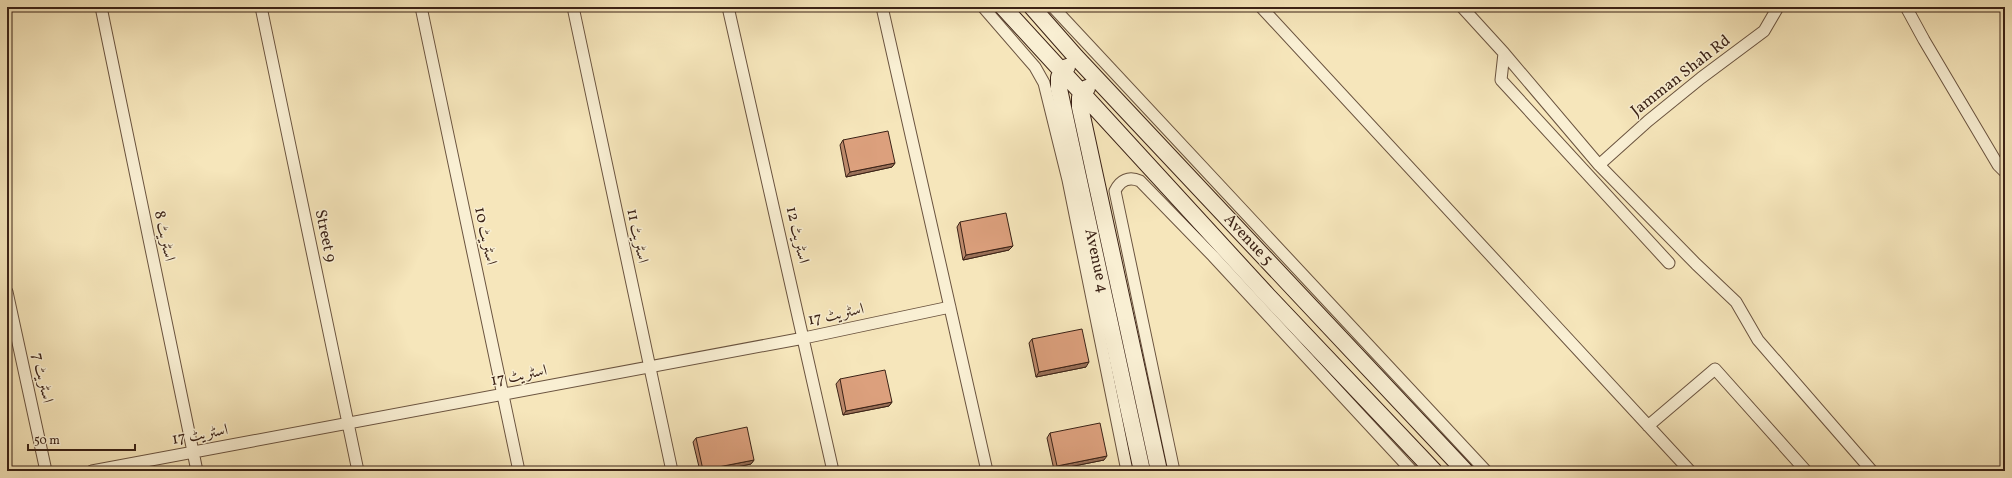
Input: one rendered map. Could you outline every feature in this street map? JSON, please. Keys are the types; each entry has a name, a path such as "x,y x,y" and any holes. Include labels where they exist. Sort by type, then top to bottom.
{"main road":[{"name":"Avenue 5","path":"1003,7 1274,302 1434,471"},
{"name":"Avenue 5","path":"1032,7 1076,57 1465,471"},
{"path":"1062,72 1076,57"},
{"name":"Avenue 4","path":"1062,72 1058,82 1059,89 1142,471"},
{"path":"1082,93 1097,79"},
{"name":"Avenue 4","path":"1082,93 1079,100 1080,107 1159,471"}],"street":[{"name":"اسٹریٹ 8","path":"101,7 196,471"},
{"name":"Street 9","path":"261,7 358,471"},
{"name":"اسٹریٹ 10","path":"421,7 518,471"},
{"name":"اسٹریٹ 11","path":"573,7 672,471"},
{"name":"اسٹریٹ 12","path":"728,7 833,471"},
{"path":"882,7 987,471"},
{"path":"983,7 1035,67 1044,84 1068,180 1127,471"},
{"path":"1053,7 1486,471"},
{"path":"1261,7 1690,471"},
{"path":"1462,7 1504,53 1600,165 1696,264 1736,302 1758,340 1872,471"},
{"name":"Jamman Shah Rd","path":"1600,165 1660,112 1764,31 1778,7"},
{"path":"1906,7 1998,165 2005,172"},
{"path":"1504,53 1501,80 1669,263"},
{"path":"1174,471 1115,191 1121,182 1127,179 1140,181 1213,256 1412,471"},
{"name":"اسٹریٹ 7","path":"7,292 46,471"},
{"name":"اسٹریٹ 17","path":"92,471 649,368 804,338 950,307"},
{"path":"1648,426 1715,369 1806,471"}],"building":[{"path":"888,131 895,163 850,172 843,140"},
{"path":"1006,213 1013,246 966,255 960,222"},
{"path":"1082,329 1089,362 1039,372 1032,339"},
{"path":"885,370 892,402 846,411 840,379"},
{"path":"1100,423 1107,456 1057,466 1050,433"},
{"path":"747,427 754,460 703,470 696,438"}]}
